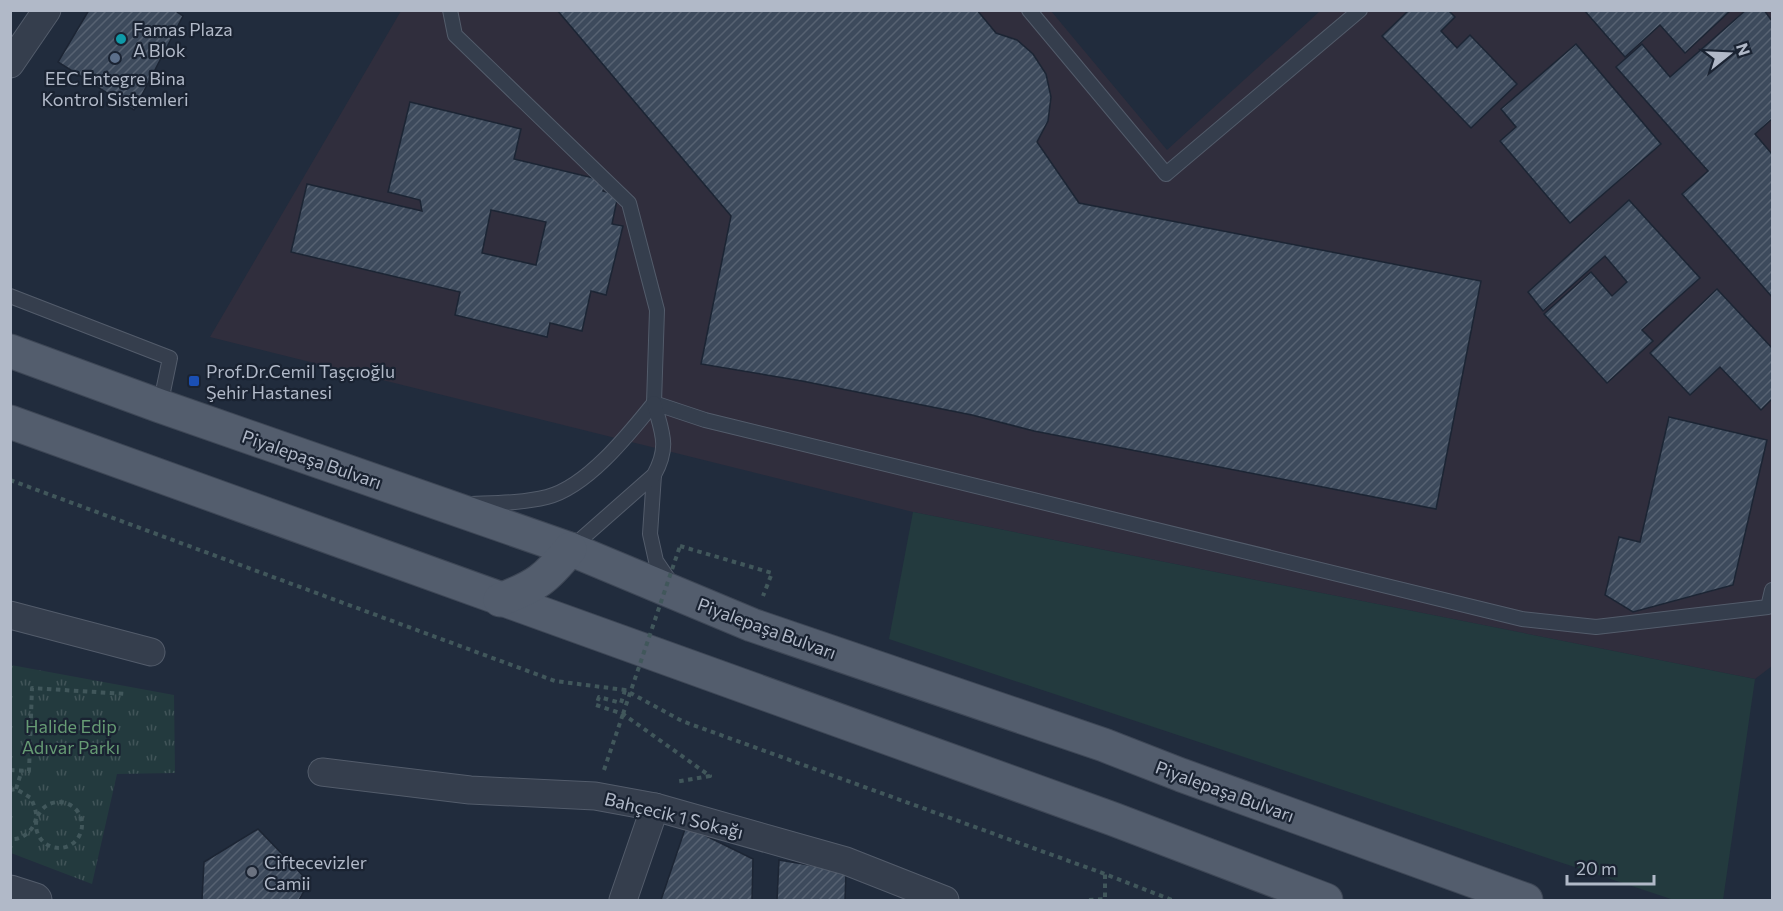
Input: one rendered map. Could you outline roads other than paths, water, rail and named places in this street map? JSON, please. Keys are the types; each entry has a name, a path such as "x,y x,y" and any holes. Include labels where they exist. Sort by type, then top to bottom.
{"main road":[{"name":"Piyalepaşa Bulvarı","path":"10,351 160,406 570,549 752,625 1104,745 1526,900"},
{"path":"10,422 1101,815 1326,900"},
{"path":"500,600 550,574 570,549"}],"street":[{"path":"10,64 46,10"},
{"path":"10,615 151,652"},
{"name":"Bahçecik 1 Sokağı","path":"322,772 470,790 595,796 660,795 846,861 945,900"},
{"path":"623,900 660,795"},
{"path":"10,892 35,900"}],"lane":[{"path":"450,10 455,35 629,203 657,310 654,403 664,442 662,460 654,475 570,549"},
{"path":"1029,10 1166,174 1360,10"},
{"path":"10,296 170,358 160,406"},
{"path":"447,506 519,502 549,497 573,485 603,462 629,435 654,403"},
{"path":"654,403 728,426 1522,619 1596,627 1768,607 1773,590"},
{"path":"654,475 650,534 656,561 680,595"}],"place":[{"name":"Famas Plaza A Blok","path":"121,39"},
{"name":"EEC Entegre Bina Kontrol Sistemleri","path":"115,58"},
{"name":"Prof.Dr.Cemil Taşçıoğlu Şehir Hastanesi","path":"194,381"},
{"name":"Ciftecevizler Camii","path":"252,872"}],"park label":[{"name":"Halide Edip Adıvar Parkı","path":"71,736"}]}
